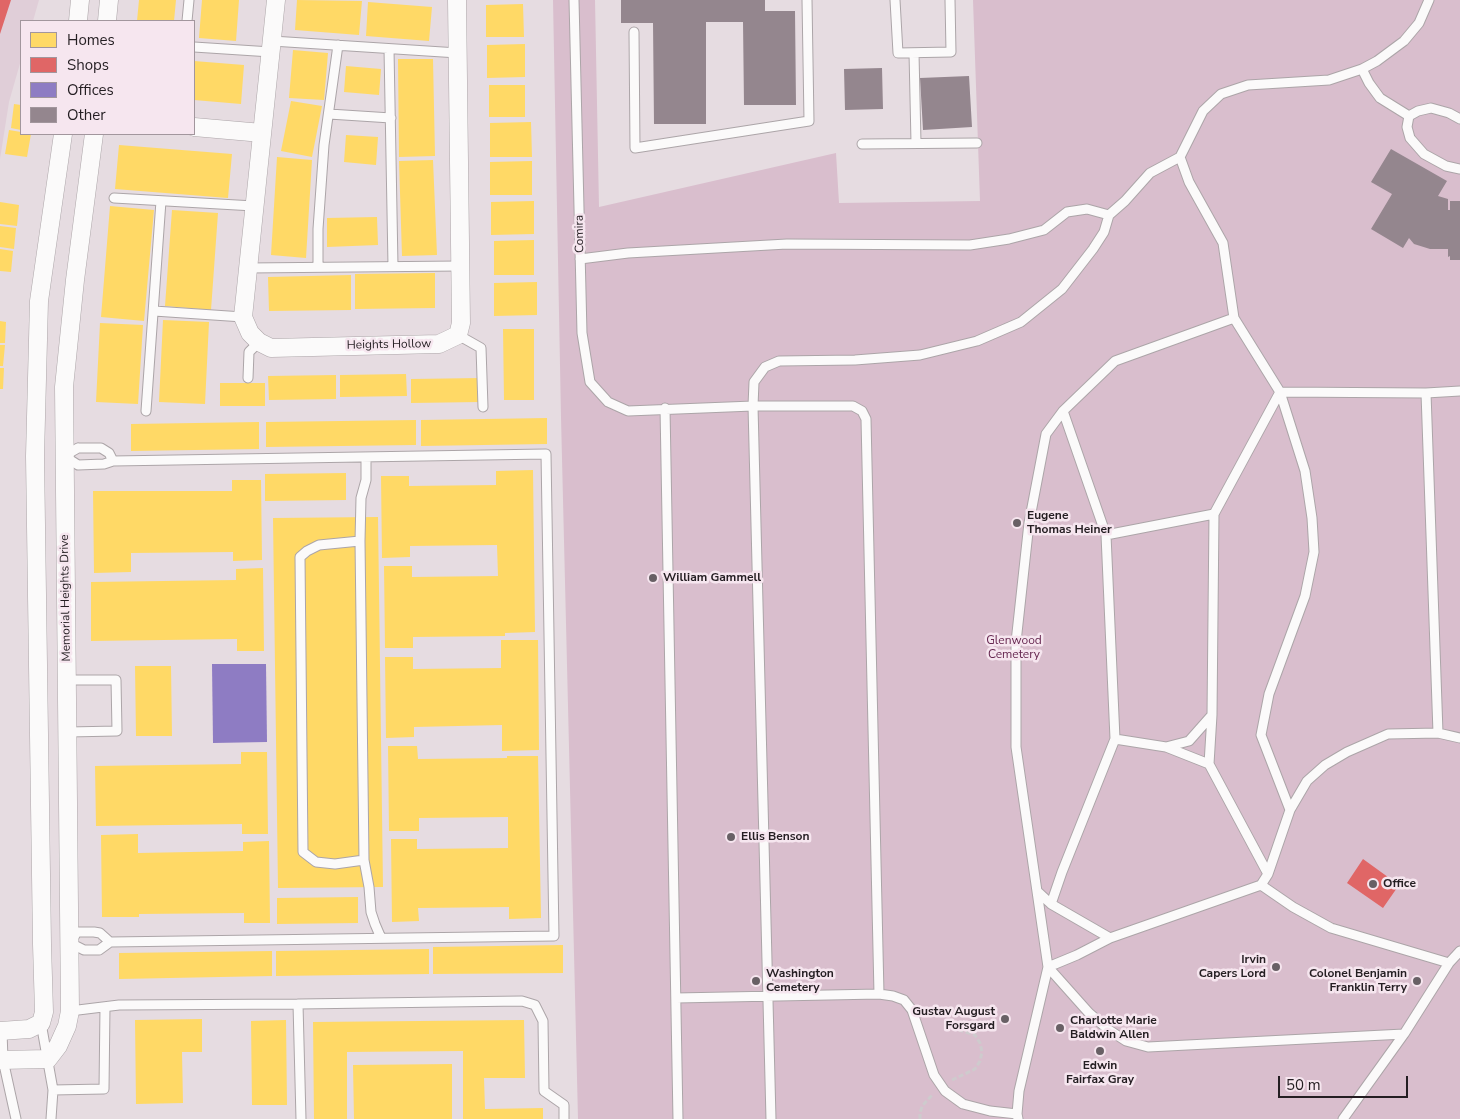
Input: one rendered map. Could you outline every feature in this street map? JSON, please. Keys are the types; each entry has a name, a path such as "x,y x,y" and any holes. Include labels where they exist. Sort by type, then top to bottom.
{"street":[{"path":"78,20 80,0"},
{"path":"107,20 109,0"},
{"path":"259,342 250,333 243,317 276,0"},
{"path":"457,0 461,323 458,335"},
{"path":"195,128 262,133"},
{"path":"43,1017 35,456 39,301 62,135"},
{"name":"Memorial Heights Drive","path":"48,1060 58,1046 67,1026 70,1011 64,388 75,280 94,135"},
{"name":"Heights Hollow","path":"259,342 271,348 439,344 458,335"},
{"path":"35,456 64,456"},
{"path":"38,681 67,680"},
{"path":"42,944 70,943"},
{"path":"1,1031 28,1029 43,1017 70,1011"},
{"path":"1,1060 48,1060"}],"lane":[{"path":"187,20 189,0"},
{"name":"Comira","path":"574,0 582,333 590,382 608,402 628,410 753,406 854,406 862,410 866,419 879,994"},
{"path":"634,32 635,148 809,121 807,0"},
{"path":"895,0 898,53 950,52 950,0"},
{"path":"771,1119 753,406 754,382 765,367 779,361 855,360 920,355 977,341 1021,322 1062,289 1104,232 1109,215 1125,201 1150,173 1180,157 1203,111 1220,94 1248,85 1329,80 1362,69 1378,61 1404,41 1419,23 1429,0"},
{"path":"318,267 318,229 324,145 338,45"},
{"path":"195,47 338,45 458,53"},
{"path":"389,48 393,266"},
{"path":"914,53 916,143"},
{"path":"1362,69 1380,98 1409,116"},
{"path":"1409,116 1418,111 1431,108 1449,112 1460,119"},
{"path":"329,114 391,118"},
{"path":"1409,116 1407,127 1410,138 1424,154 1446,166 1460,169"},
{"path":"862,144 977,143"},
{"path":"1180,157 1189,182 1223,243 1234,318 1280,392 1305,471 1312,518 1314,552 1305,596 1269,694 1260,735 1290,810"},
{"path":"114,198 254,206"},
{"path":"146,411 161,201"},
{"path":"580,259 628,254 787,244 970,245 1009,239 1044,230 1067,212 1086,208 1109,215"},
{"path":"248,268 460,266"},
{"path":"154,311 243,317"},
{"path":"676,998 879,994 893,996 904,1000 912,1010 934,1075 942,1088 963,1104 1018,1117 1019,1091 1048,967 1016,747 1016,642 1029,523 1046,434 1063,411 1115,361 1234,318"},
{"path":"458,335 481,348 483,407"},
{"path":"248,378 249,352 259,342"},
{"path":"1280,392 1426,393 1460,391"},
{"path":"1268,874 1209,764 1212,714 1214,514 1280,392"},
{"path":"1426,393 1438,733"},
{"path":"665,408 678,1119"},
{"path":"1051,904 1115,739 1106,535 1063,411"},
{"path":"110,942 100,933 77,932 70,943 84,950 99,950 110,942 554,936 546,454 113,461 104,464 78,465 64,456 78,448 102,448 109,453 113,461"},
{"path":"366,457 366,480 361,498 360,541 364,860 371,912 381,938"},
{"path":"1106,535 1214,514"},
{"path":"360,541 319,545 300,557 303,852 316,862 334,864 364,860"},
{"path":"67,680 116,680 117,731 68,732"},
{"path":"1166,747 1189,741 1212,714"},
{"path":"1048,967 1110,938 1261,885 1268,874 1290,810 1307,780 1325,765 1346,752 1388,734 1438,733 1460,738"},
{"path":"1115,739 1166,747 1209,764"},
{"path":"1261,885 1293,907 1331,928 1449,963"},
{"path":"1037,891 1051,904 1110,938"},
{"path":"1343,1119 1404,1034 1449,963 1460,950"},
{"path":"1048,967 1089,1012 1109,1030 1126,1041 1148,1047 1404,1034"},
{"path":"70,1011 119,1005 522,1001 535,1005 543,1022 544,1092 564,1105 564,1119"},
{"path":"298,1004 301,1119"},
{"path":"53,1090 104,1089 105,1007"},
{"path":"43,1017 53,1090 51,1119"},
{"path":"1,1031 1,1060 16,1119"}],"path":[{"path":"920,1119 923,1105 952,1079 975,1069 980,1061 982,1052 980,1043 975,1035 959,1030"}],"shaded area":[{"path":"0,0 39,0 33,20 20,20 20,64 9,102 0,159"}],"green space":[{"name":"Glenwood Cemetery","path":"553,0 595,0 599,207 836,153 839,203 980,201 973,0 1460,0 1460,1119 578,1119"}],"building: Homes":[{"path":"139,0 176,0 174,20 137,20"},
{"path":"202,0 239,0 236,41 199,38"},
{"path":"297,0 362,1 359,35 295,30"},
{"path":"368,2 432,7 429,41 366,36"},
{"path":"523,4 524,37 486,37 486,5"},
{"path":"525,44 525,77 487,78 487,45"},
{"path":"293,50 328,53 324,100 289,98"},
{"path":"398,59 433,59 435,156 399,157"},
{"path":"195,61 244,65 241,104 195,100"},
{"path":"346,66 381,69 379,95 344,92"},
{"path":"489,85 525,85 525,117 489,117"},
{"path":"291,101 322,106 312,157 281,151"},
{"path":"14,104 20,105 20,130 11,128"},
{"path":"531,122 532,157 490,157 490,123"},
{"path":"9,130 20,132 20,135 31,135 27,157 5,154"},
{"path":"346,135 378,137 376,165 344,162"},
{"path":"119,145 232,154 228,198 115,189"},
{"path":"277,157 312,160 306,258 271,255"},
{"path":"433,160 437,255 402,256 399,161"},
{"path":"532,161 532,195 490,195 490,162"},
{"path":"534,201 534,234 491,235 491,202"},
{"path":"0,202 19,205 17,226 0,224"},
{"path":"110,206 154,210 144,321 101,317"},
{"path":"172,210 218,213 211,310 165,306"},
{"path":"377,217 378,245 327,247 327,218"},
{"path":"0,226 16,228 14,249 0,247"},
{"path":"534,240 534,275 494,275 494,241"},
{"path":"0,249 13,251 11,272 0,271"},
{"path":"435,273 435,308 355,309 355,274"},
{"path":"351,275 351,310 269,311 268,277"},
{"path":"537,282 537,315 494,316 494,283"},
{"path":"163,320 209,322 205,404 159,402"},
{"path":"0,321 6,322 5,343 0,343"},
{"path":"100,323 143,325 138,404 96,402"},
{"path":"503,329 534,329 534,400 504,400"},
{"path":"0,345 5,345 3,366 0,366"},
{"path":"0,368 4,368 3,389 0,389"},
{"path":"406,374 407,396 340,397 340,375"},
{"path":"336,375 336,399 269,400 268,376"},
{"path":"480,378 480,402 411,403 411,379"},
{"path":"220,383 265,383 265,406 220,406"},
{"path":"547,418 547,444 421,446 421,420"},
{"path":"416,420 416,445 266,447 266,422"},
{"path":"259,422 259,449 131,451 131,424"},
{"path":"533,470 535,632 505,633 505,636 413,637 413,648 385,648 384,566 412,566 412,577 498,576 497,545 410,546 410,557 382,558 381,476 409,476 409,486 496,485 496,471"},
{"path":"346,473 346,500 265,501 265,474"},
{"path":"232,480 261,480 262,560 233,561 233,552 131,553 131,572 94,573 93,491 232,491"},
{"path":"378,517 383,887 278,888 273,518"},
{"path":"263,568 264,651 237,651 237,639 91,641 91,582 236,580 236,569"},
{"path":"501,640 538,640 539,750 502,751 502,725 414,727 414,737 386,738 385,657 413,657 413,669 501,668"},
{"path":"135,666 171,666 172,736 136,736"},
{"path":"388,746 417,746 418,759 538,756 541,918 509,919 509,907 418,908 419,921 392,922 391,839 417,839 417,849 508,848 508,817 419,818 419,831 389,831"},
{"path":"241,752 267,752 268,834 242,834 242,824 96,826 95,766 241,764"},
{"path":"138,834 138,853 243,851 243,842 269,841 270,923 244,923 244,913 139,914 139,917 102,917 101,835"},
{"path":"358,897 358,923 277,924 277,898"},
{"path":"563,945 563,973 433,974 433,947"},
{"path":"429,949 429,974 276,976 276,951"},
{"path":"272,951 272,976 119,979 119,953"},
{"path":"202,1019 202,1052 182,1052 183,1103 136,1104 135,1020"},
{"path":"286,1020 287,1105 252,1105 251,1021"},
{"path":"524,1020 525,1078 484,1078 485,1109 543,1108 543,1119 463,1119 463,1051 347,1052 347,1119 314,1119 313,1022"},
{"path":"452,1064 452,1119 354,1119 353,1065"}],"building: Shops":[{"path":"0,0 11,0 0,34"},
{"name":"Office","path":"1363,859 1399,885 1383,908 1347,883"}],"building: Offices":[{"path":"212,664 266,664 267,742 213,743"}],"building: Other":[{"path":"621,0 765,0 765,11 795,11 796,105 744,105 743,22 706,22 706,124 654,124 653,23 621,23"},
{"path":"882,68 883,109 845,110 844,69"},
{"path":"969,76 972,127 923,130 920,78"},
{"path":"1391,149 1447,181 1438,196 1448,199 1448,210 1450,210 1450,201 1460,201 1460,260 1450,260 1448,249 1430,249 1414,244 1409,238 1403,248 1371,229 1392,194 1371,182"}],"place":[{"name":"Eugene Thomas Heiner","path":"1017,523"},
{"name":"William Gammell","path":"653,578"},
{"name":"Ellis Benson","path":"731,837"},
{"name":"Office","path":"1373,884"},
{"name":"Irvin Capers Lord","path":"1276,967"},
{"name":"Washington Cemetery","path":"756,981"},
{"name":"Colonel Benjamin Franklin Terry","path":"1417,981"},
{"name":"Gustav August Forsgard","path":"1005,1019"},
{"name":"Charlotte Marie Baldwin Allen","path":"1060,1028"},
{"name":"Edwin Fairfax Gray","path":"1100,1051"}]}
